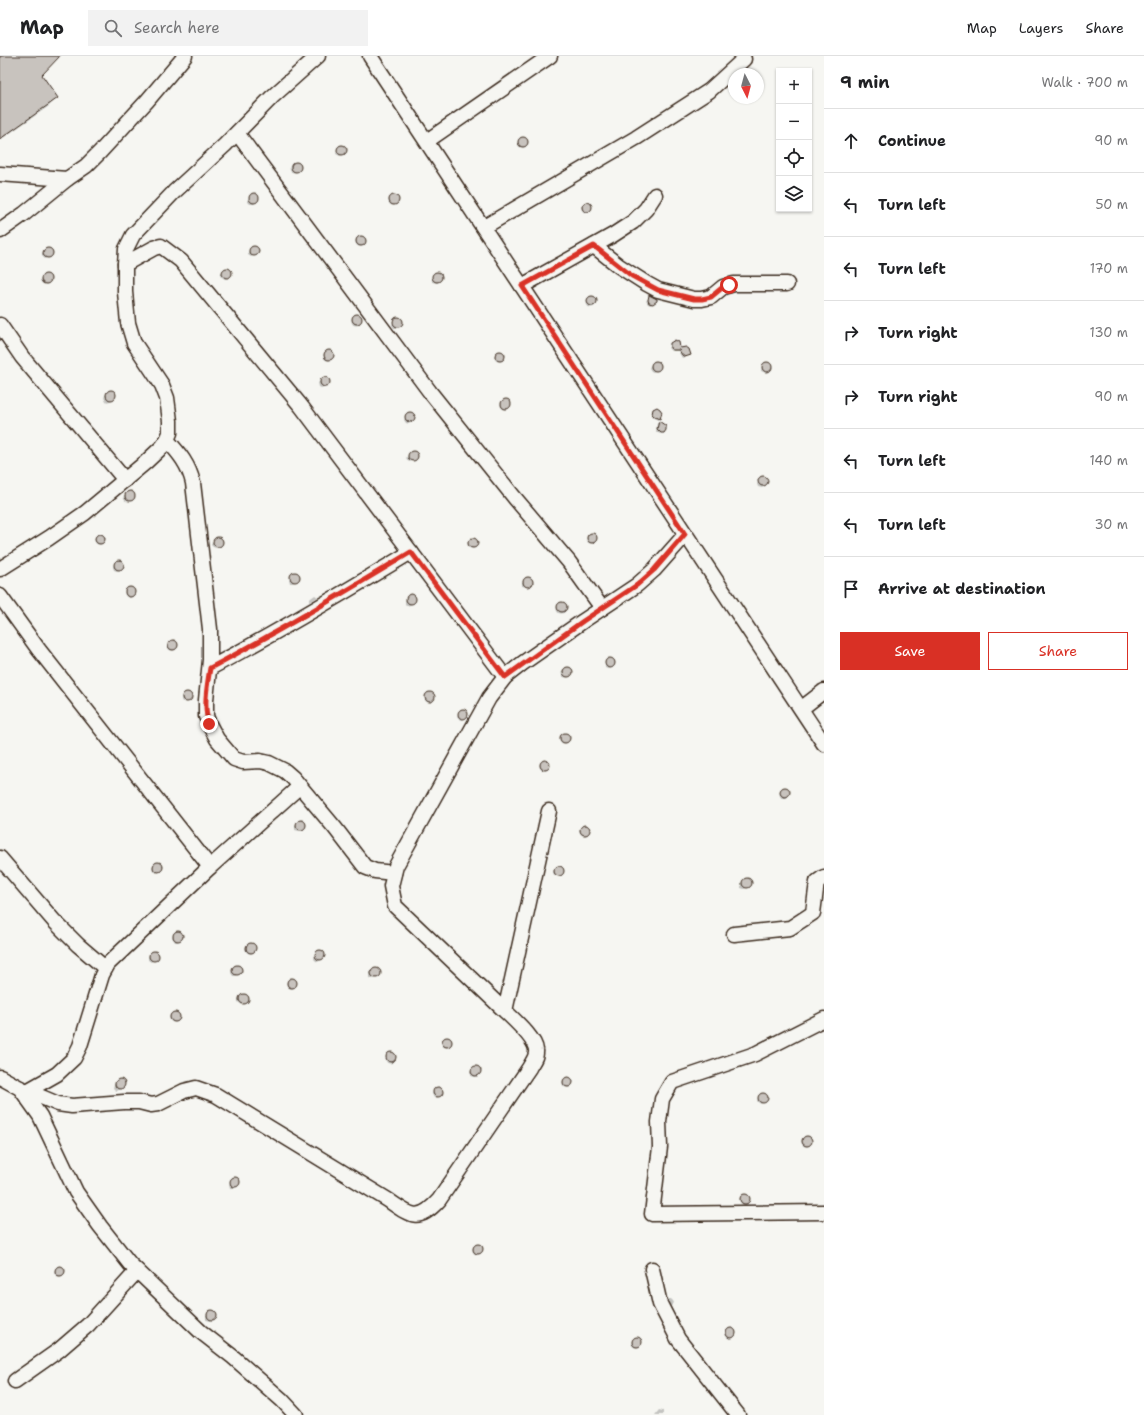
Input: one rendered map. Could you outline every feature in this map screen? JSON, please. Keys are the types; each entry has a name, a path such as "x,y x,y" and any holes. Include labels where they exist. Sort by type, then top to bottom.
{"street":[{"path":"0,231 86,166 147,101 185,56"},
{"path":"0,569 85,513 146,462 168,440 170,433 170,421 167,398 162,385 134,343 128,323 125,292 126,249 133,236 174,192 237,133 272,97 318,56"},
{"path":"370,56 484,227 730,603 802,708 824,744"},
{"path":"427,141 550,56"},
{"path":"484,227 636,138 709,91 744,59"},
{"path":"237,133 430,392 569,562 602,608"},
{"path":"0,174 67,179"},
{"path":"522,286 594,246 633,222 646,209 654,195"},
{"path":"125,264 154,248 161,246 181,261 301,406 505,677"},
{"path":"594,246 625,271 646,284 658,290 694,299 711,297 723,287 734,284 787,284"},
{"path":"0,325 22,357 125,480"},
{"path":"168,440 186,464 193,483 210,629 210,668 206,700 206,716 209,724 217,739 234,759 243,762 260,761 269,763 284,771 300,787 335,828 365,867 375,871 394,872"},
{"path":"0,1077 24,1090 58,1104 72,1106 124,1102 139,1102 151,1105 158,1104 184,1091 196,1088 216,1095 403,1210 418,1216 426,1212 439,1200 535,1058 536,1051 534,1044 505,1011 395,906 391,886 396,866 489,698 505,677 571,629 637,585 654,570 685,534"},
{"path":"210,668 254,645 336,598 411,552"},
{"path":"0,596 152,795 210,867"},
{"path":"802,708 824,691"},
{"path":"24,1090 57,1074 74,1058 80,1046 105,968 111,961 210,867 300,787"},
{"path":"505,1011 549,811"},
{"path":"0,858 54,921 78,946 105,968"},
{"path":"734,934 790,928 804,920 813,913 816,887 818,882 824,877"},
{"path":"824,1019 755,1054 672,1082 662,1099 659,1122 660,1147 652,1214 824,1212"},
{"path":"24,1090 40,1116 76,1192 100,1226 130,1264 201,1332 233,1357 282,1400 296,1415"},
{"path":"652,1270 660,1304 678,1340 738,1415"},
{"path":"15,1381 59,1350 88,1325 137,1271"}],"building":[{"path":"0,56 60,56 42,75 58,98 0,139"},
{"path":"521,137 525,137 528,142 525,147 521,147 518,144 518,140"},
{"path":"342,145 347,150 342,155 337,150"},
{"path":"294,162 298,162 301,167 298,172 294,172 291,169 291,165"},
{"path":"252,193 256,193 259,198 256,203 252,203 249,200 249,196"},
{"path":"392,195 396,195 399,200 396,205 392,205 389,202 389,198"},
{"path":"585,202 589,202 592,207 589,212 585,212 582,209 582,205"},
{"path":"361,236 366,241 361,246 356,241"},
{"path":"252,246 256,246 259,251 256,256 252,256 249,253 249,249"},
{"path":"46,248 50,248 53,253 50,258 46,258 43,255 43,251"},
{"path":"225,268 229,268 232,273 229,278 225,278 222,275 222,271"},
{"path":"435,272 439,272 442,277 439,282 435,282 432,279 432,275"},
{"path":"44,274 48,274 51,279 48,284 44,284 41,281 41,277"},
{"path":"649,295 657,299 657,301 653,304 649,303"},
{"path":"592,296 597,301 592,306 587,301"},
{"path":"357,314 362,319 357,324 352,319"},
{"path":"396,317 400,317 403,322 400,327 396,327 393,324 393,320"},
{"path":"675,340 679,342 680,348 686,347 689,349 691,355 685,357 679,350 673,350 670,348 670,343"},
{"path":"327,350 331,350 334,355 331,360 327,360 324,357 324,353"},
{"path":"500,351 505,356 500,361 495,356"},
{"path":"654,361 658,361 661,366 658,371 654,371 651,368 651,364"},
{"path":"765,362 769,362 772,367 769,372 765,372 762,369 762,365"},
{"path":"323,377 327,377 330,382 327,387 323,387 320,384 320,380"},
{"path":"109,390 113,390 116,395 113,400 109,400 106,397 106,393"},
{"path":"504,399 508,399 511,404 508,409 504,409 501,406 501,402"},
{"path":"657,407 662,412 660,419 652,414 653,409"},
{"path":"408,412 412,412 415,417 412,422 408,422 405,419 405,415"},
{"path":"659,421 666,426 664,433 661,433 657,429"},
{"path":"413,451 418,456 413,461 408,456"},
{"path":"761,476 765,476 768,481 765,486 761,486 758,483 758,479"},
{"path":"130,491 135,496 130,501 125,496"},
{"path":"590,533 594,533 597,538 594,543 590,543 587,540 587,536"},
{"path":"98,534 102,534 105,539 102,544 98,544 95,541 95,537"},
{"path":"216,537 220,537 223,542 220,547 216,547 213,544 213,540"},
{"path":"471,538 475,538 478,543 475,548 471,548 468,545 468,541"},
{"path":"117,560 121,560 124,565 121,570 117,570 114,567 114,563"},
{"path":"293,572 297,572 300,577 297,582 293,582 290,579 290,575"},
{"path":"526,577 530,577 533,582 530,587 526,587 523,584 523,580"},
{"path":"130,587 135,592 130,597 125,592"},
{"path":"411,594 416,599 411,604 406,599"},
{"path":"560,602 564,602 567,607 564,612 560,612 557,609 557,605"},
{"path":"171,640 175,640 178,645 175,650 171,650 168,647 168,643"},
{"path":"608,658 612,658 615,663 612,668 608,668 605,665 605,661"},
{"path":"566,667 570,667 573,672 570,677 566,677 563,674 563,670"},
{"path":"187,692 192,697 187,702 182,697"},
{"path":"428,692 432,692 435,697 432,702 428,702 425,699 425,695"},
{"path":"463,709 468,714 463,719 458,714"},
{"path":"563,733 567,733 570,738 567,743 563,743 560,740 560,736"},
{"path":"543,760 547,760 550,765 547,770 543,770 540,767 540,763"},
{"path":"783,787 787,787 790,792 787,797 783,797 780,794 780,790"},
{"path":"299,820 303,820 306,825 303,830 299,830 296,827 296,823"},
{"path":"583,825 587,825 590,830 587,835 583,835 580,832 580,828"},
{"path":"156,862 160,862 163,867 160,872 156,872 153,869 153,865"},
{"path":"559,866 564,871 559,876 554,871"},
{"path":"745,878 749,878 752,883 749,888 745,888 742,885 742,881"},
{"path":"176,931 180,931 183,936 180,941 176,941 173,938 173,934"},
{"path":"251,943 256,948 251,953 246,948"},
{"path":"318,950 322,950 325,955 322,960 318,960 315,957 315,953"},
{"path":"152,951 156,951 159,956 156,961 152,961 149,958 149,954"},
{"path":"235,965 239,965 242,970 239,975 235,975 232,972 232,968"},
{"path":"374,968 378,968 381,973 378,978 374,978 371,975 371,971"},
{"path":"290,978 294,978 297,983 294,988 290,988 287,985 287,981"},
{"path":"242,994 246,994 249,999 246,1004 242,1004 239,1001 239,997"},
{"path":"173,1012 177,1012 180,1017 177,1022 173,1022 170,1019 170,1015"},
{"path":"445,1037 449,1037 452,1042 449,1047 445,1047 442,1044 442,1040"},
{"path":"389,1052 393,1052 396,1057 393,1062 389,1062 386,1059 386,1055"},
{"path":"474,1066 478,1066 481,1071 478,1076 474,1076 471,1073 471,1069"},
{"path":"566,1077 570,1077 573,1082 570,1087 566,1087 563,1084 563,1080"},
{"path":"118,1079 122,1079 125,1084 122,1089 118,1089 115,1086 115,1082"},
{"path":"436,1087 440,1087 443,1092 440,1097 436,1097 433,1094 433,1090"},
{"path":"761,1093 765,1093 768,1098 765,1103 761,1103 758,1100 758,1096"},
{"path":"807,1136 812,1141 807,1146 802,1141"},
{"path":"233,1177 237,1177 240,1182 237,1187 233,1187 230,1184 230,1180"},
{"path":"743,1194 747,1194 750,1199 747,1204 743,1204 740,1201 740,1197"},
{"path":"476,1244 480,1244 483,1249 480,1254 476,1254 473,1251 473,1247"},
{"path":"60,1266 65,1271 60,1276 55,1271"},
{"path":"210,1310 214,1310 217,1315 214,1320 210,1320 207,1317 207,1313"},
{"path":"729,1328 733,1328 736,1333 733,1338 729,1338 726,1335 726,1331"},
{"path":"637,1337 642,1342 637,1347 632,1342"}],"route":[{"path":"209,724 206,716 206,700 210,668 254,645 336,598 411,552 505,677 583,621 637,585 665,559 685,534 522,286 594,246 632,276 658,290 694,299 702,299 711,297 723,287 729,285"}]}
